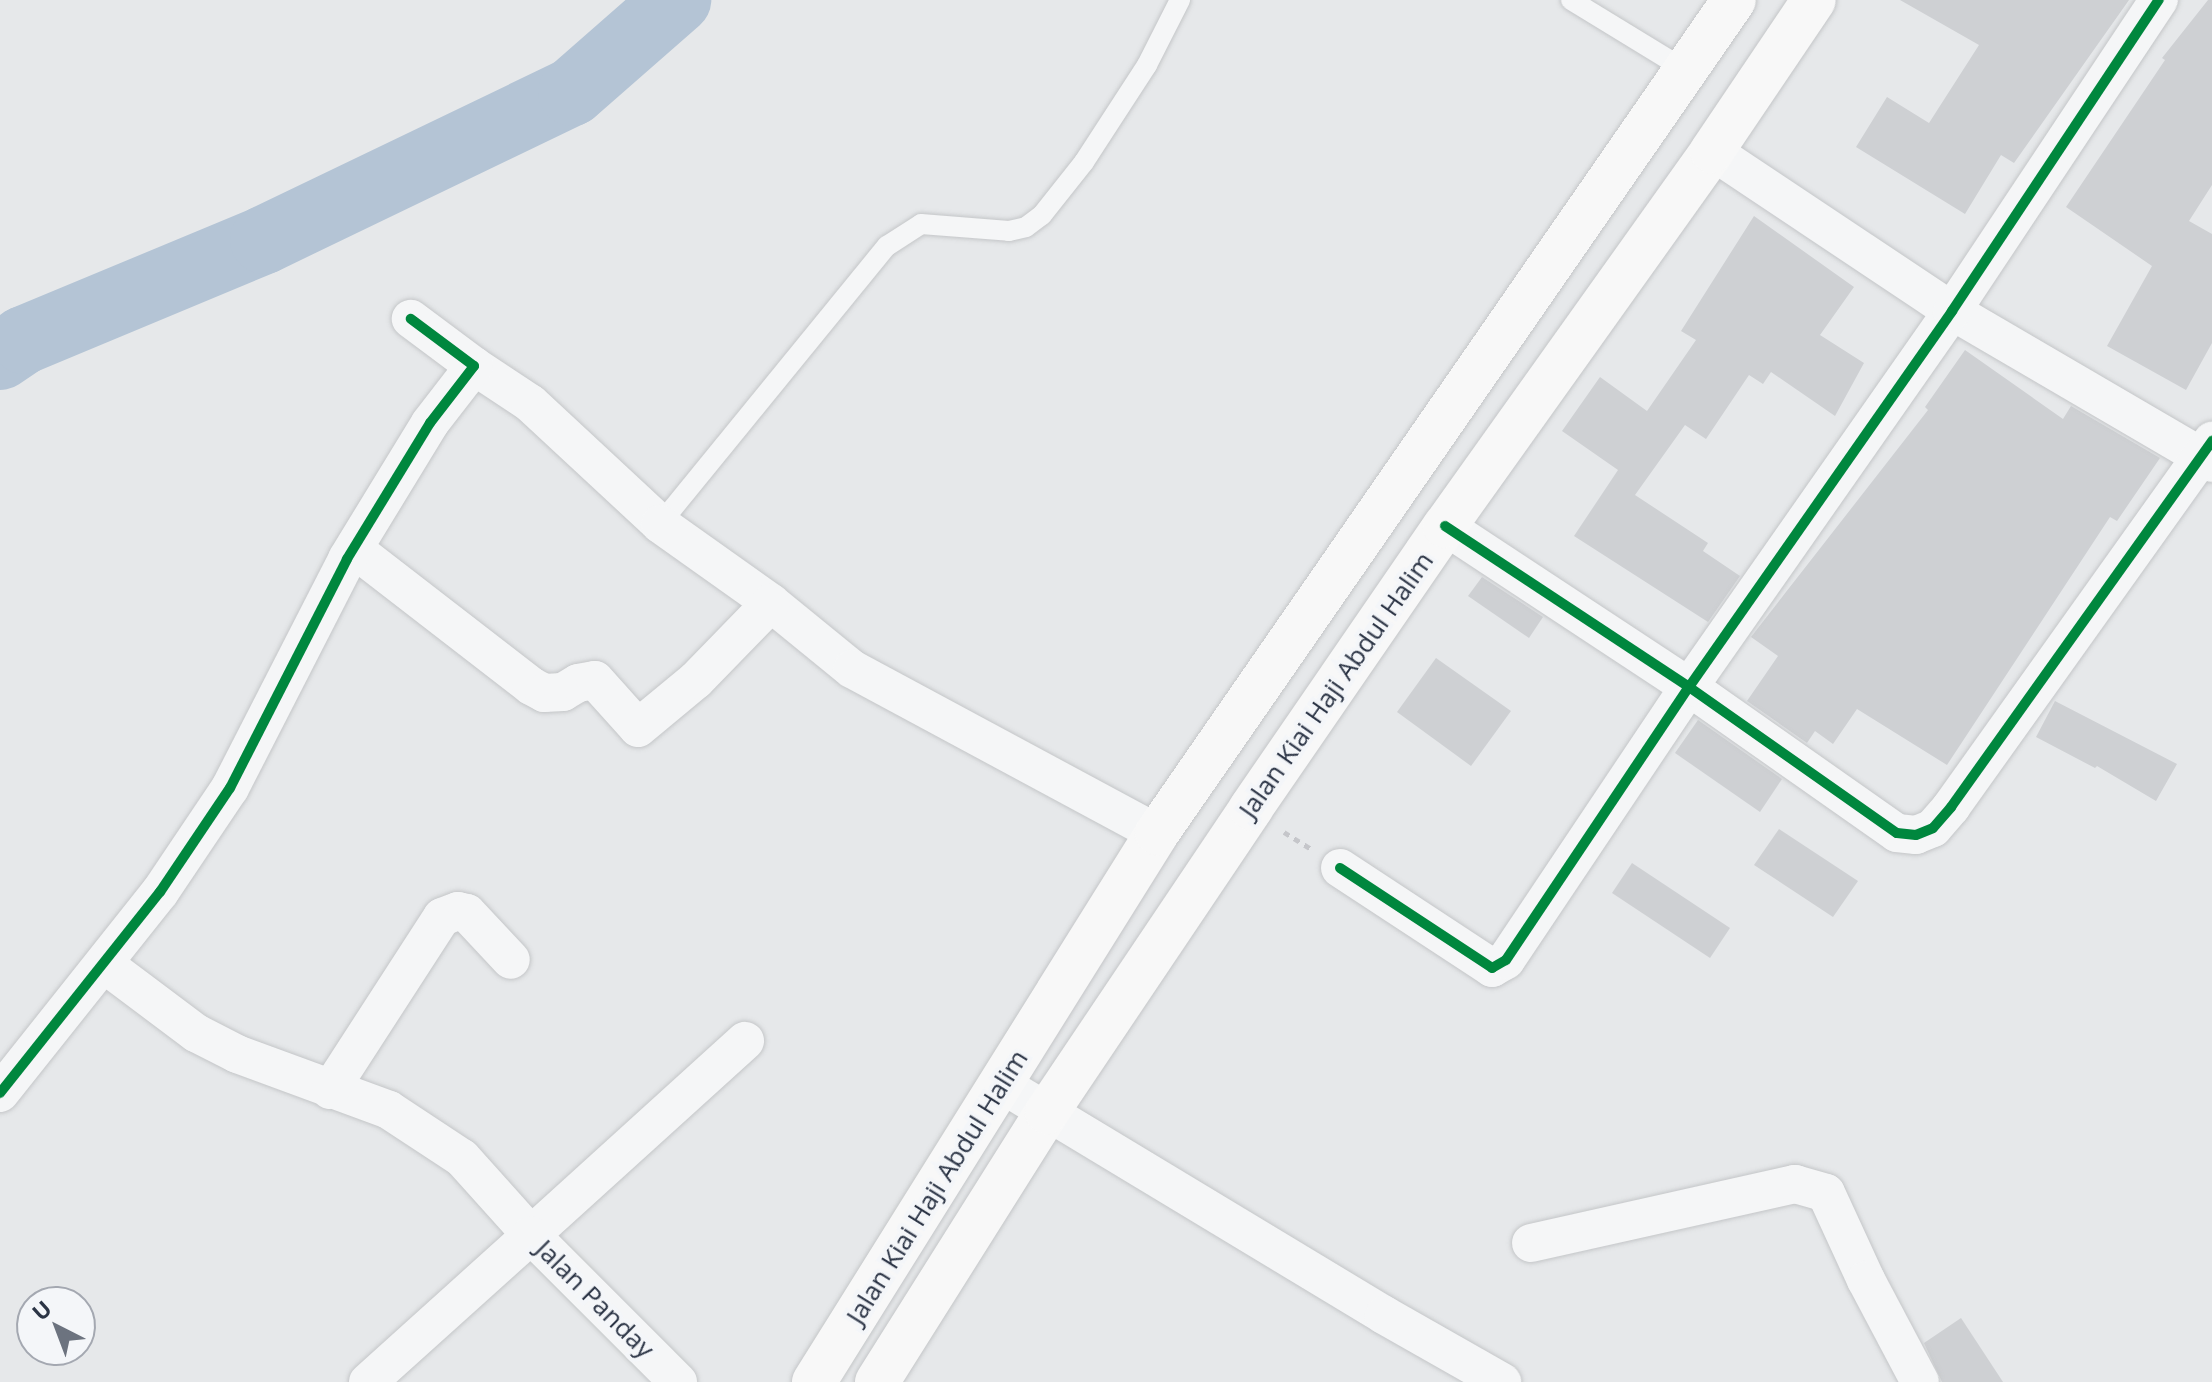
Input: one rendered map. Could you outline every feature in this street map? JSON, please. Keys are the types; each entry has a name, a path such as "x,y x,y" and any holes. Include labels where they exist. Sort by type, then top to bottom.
{"main road":[{"name":"Jalan Kiai Haji Abdul Halim","path":"814,1382 1003,1085 1157,833 1734,0"},
{"name":"Jalan Kiai Haji Abdul Halim","path":"877,1382 1047,1112 1251,808 1445,526 1712,151 1814,0"}],"street":[{"path":"1340,868 1492,968 1506,960 1689,687 1952,311 2159,0"},
{"path":"1445,526 1689,687 1897,833 1916,835 1933,828 2209,454 1952,311 1712,151"},
{"path":"411,319 530,403 660,524 771,603 852,669 1157,833"},
{"path":"0,1093 160,892 230,788 354,549 430,423 474,366"},
{"path":"354,549 544,693 563,692 578,683 595,680 638,728 696,680 771,603"},
{"path":"330,1090 442,917 458,911 467,913 511,960"},
{"path":"104,964 196,1033 237,1054 389,1110 462,1158 531,1235 745,1041"},
{"path":"1003,1085 1384,1315 1502,1382"},
{"path":"1531,1243 1795,1184 1826,1193 1866,1280 1920,1382"},
{"name":"Jalan Panday","path":"368,1382 531,1235 678,1382"}],"lane":[{"path":"660,524 887,246 921,224 1009,231 1026,227 1042,215 1084,162 1147,65 1180,0"},
{"path":"1571,0 1684,69"}],"path":[{"path":"1251,808 1340,868"}],"building":[{"path":"1900,0 2129,0 2014,163 2001,155 1965,214 1856,147 1887,97 1929,123 1979,45"},
{"path":"2208,0 2212,0 2212,185 2189,221 2212,234 2212,343 2186,390 2107,346 2152,266 2066,207 2165,60 2162,58"},
{"path":"1754,216 1854,287 1820,335 1864,363 1835,416 1771,372 1763,384 1749,375 1706,439 1685,425 1635,495 1708,543 1703,551 1740,576 1708,622 1574,536 1618,470 1562,431 1600,377 1647,411 1696,340 1681,331"},
{"path":"1965,350 2063,419 2071,406 2160,458 2117,521 2110,517 1947,765 1857,709 1833,744 1815,731 1807,743 1747,701 1778,656 1751,637 1928,410 1925,407"},
{"path":"1482,577 1543,617 1529,638 1468,596"},
{"path":"1436,658 1511,711 1471,766 1397,712"},
{"path":"2055,701 2177,764 2156,801 2097,766 2095,768 2036,737"},
{"path":"1698,720 1782,779 1760,812 1675,753"},
{"path":"1779,829 1858,881 1833,917 1754,865"},
{"path":"1632,863 1730,928 1710,958 1612,893"},
{"path":"1961,1318 2003,1382 1942,1382 1924,1343"}],"waterway":[{"path":"0,356 24,340 264,240 572,92 677,0"}],"cycle path":[{"path":"1340,868 1492,968 1506,960 1689,687 1952,311 2159,0"},
{"path":"0,1093 160,892 230,788 347,559 430,423 474,366 411,319"},
{"path":"1445,526 1689,687 1897,833 1916,835 1933,828 1951,807 2212,441"}]}
